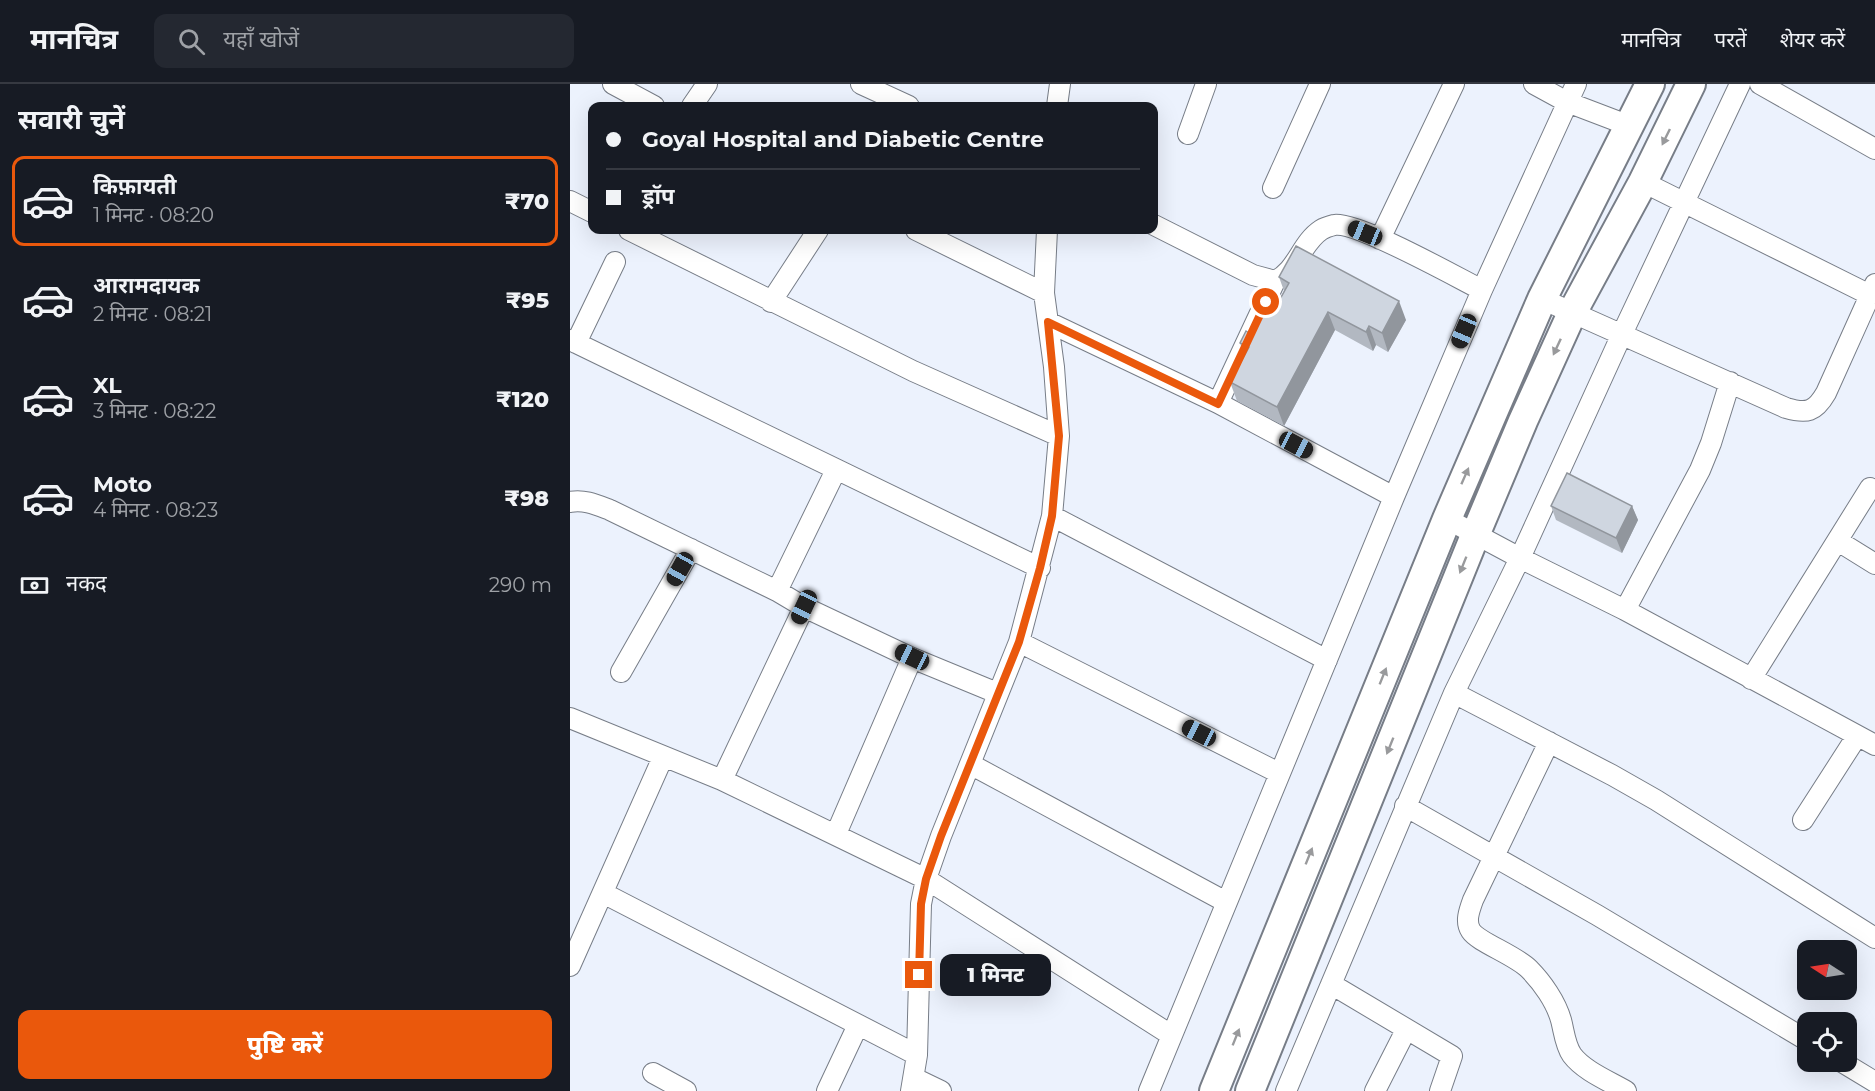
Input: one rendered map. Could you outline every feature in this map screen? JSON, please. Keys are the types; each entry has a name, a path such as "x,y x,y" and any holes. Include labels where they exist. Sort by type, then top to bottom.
{"main road":[{"path":"1214,1091 1447,519 1542,299 1650,84"},
{"path":"1250,1091 1523,421 1572,313 1643,182 1691,84"}],"street":[{"path":"613,84 647,102"},
{"path":"695,102 707,84"},
{"path":"861,84 900,102"},
{"path":"1058,102 1060,84"},
{"path":"1188,134 1206,84"},
{"path":"1273,188 1320,84"},
{"path":"1380,239 1454,84"},
{"path":"1534,84 1567,102 1630,126"},
{"path":"1149,1091 1394,497 1482,290 1576,84"},
{"path":"1286,1091 1405,806 1455,693 1740,84"},
{"path":"1760,84 1875,149"},
{"path":"1542,299 1786,408 1799,412 1811,410 1819,404 1827,393 1872,289 1643,182"},
{"path":"570,201 588,210"},
{"path":"1158,227 1253,275 1275,281 1285,277 1312,237 1321,230 1334,225 1351,227 1482,290"},
{"path":"640,234 771,302 934,381 1059,436"},
{"path":"771,302 815,234"},
{"path":"924,234 1044,294"},
{"path":"941,1091 912,1084 917,1054 921,904 926,879 997,693 1019,642 1052,516 1059,436 1044,294 1047,234"},
{"path":"615,262 573,342 1040,568"},
{"path":"1218,404 1275,281"},
{"path":"1048,322 1218,404 1394,497"},
{"path":"1625,610 1700,471 1719,421 1730,382"},
{"path":"777,591 836,470"},
{"path":"1751,679 1870,488"},
{"path":"570,502 578,500 591,502 610,510 777,591 804,607 997,693"},
{"path":"1052,516 1327,660"},
{"path":"1447,519 1625,610 1866,741 1803,820"},
{"path":"1838,541 1875,564"},
{"path":"621,672 691,549"},
{"path":"722,780 804,607"},
{"path":"1019,642 1279,773"},
{"path":"836,834 912,657"},
{"path":"1455,693 1656,801 1875,938"},
{"path":"570,718 722,780 926,879 1171,1035"},
{"path":"1549,742 1493,858 1469,912 1468,924 1472,933 1515,958 1530,970 1553,1002 1571,1054 1593,1072 1626,1091"},
{"path":"570,966 663,757"},
{"path":"970,764 1226,902"},
{"path":"1405,806 1493,858 1580,905 1797,1034"},
{"path":"603,893 917,1054"},
{"path":"1331,984 1452,1056 1440,1091"},
{"path":"827,1091 858,1025"},
{"path":"1375,1091 1406,1030"},
{"path":"1857,1071 1875,1082"},
{"path":"652,1073 686,1091"}],"building":[{"path":"1296,246 1399,301 1382,333 1369,326 1366,332 1328,312 1277,407 1230,382 1249,347 1240,343 1246,331 1252,335 1265,312 1271,315 1289,283 1279,277"},
{"path":"1567,473 1632,506 1616,538 1551,506"}],"route":[{"path":"919,975 921,904 926,879 997,693 1019,642 1052,516 1059,436 1048,322 1218,404 1266,302"}]}
